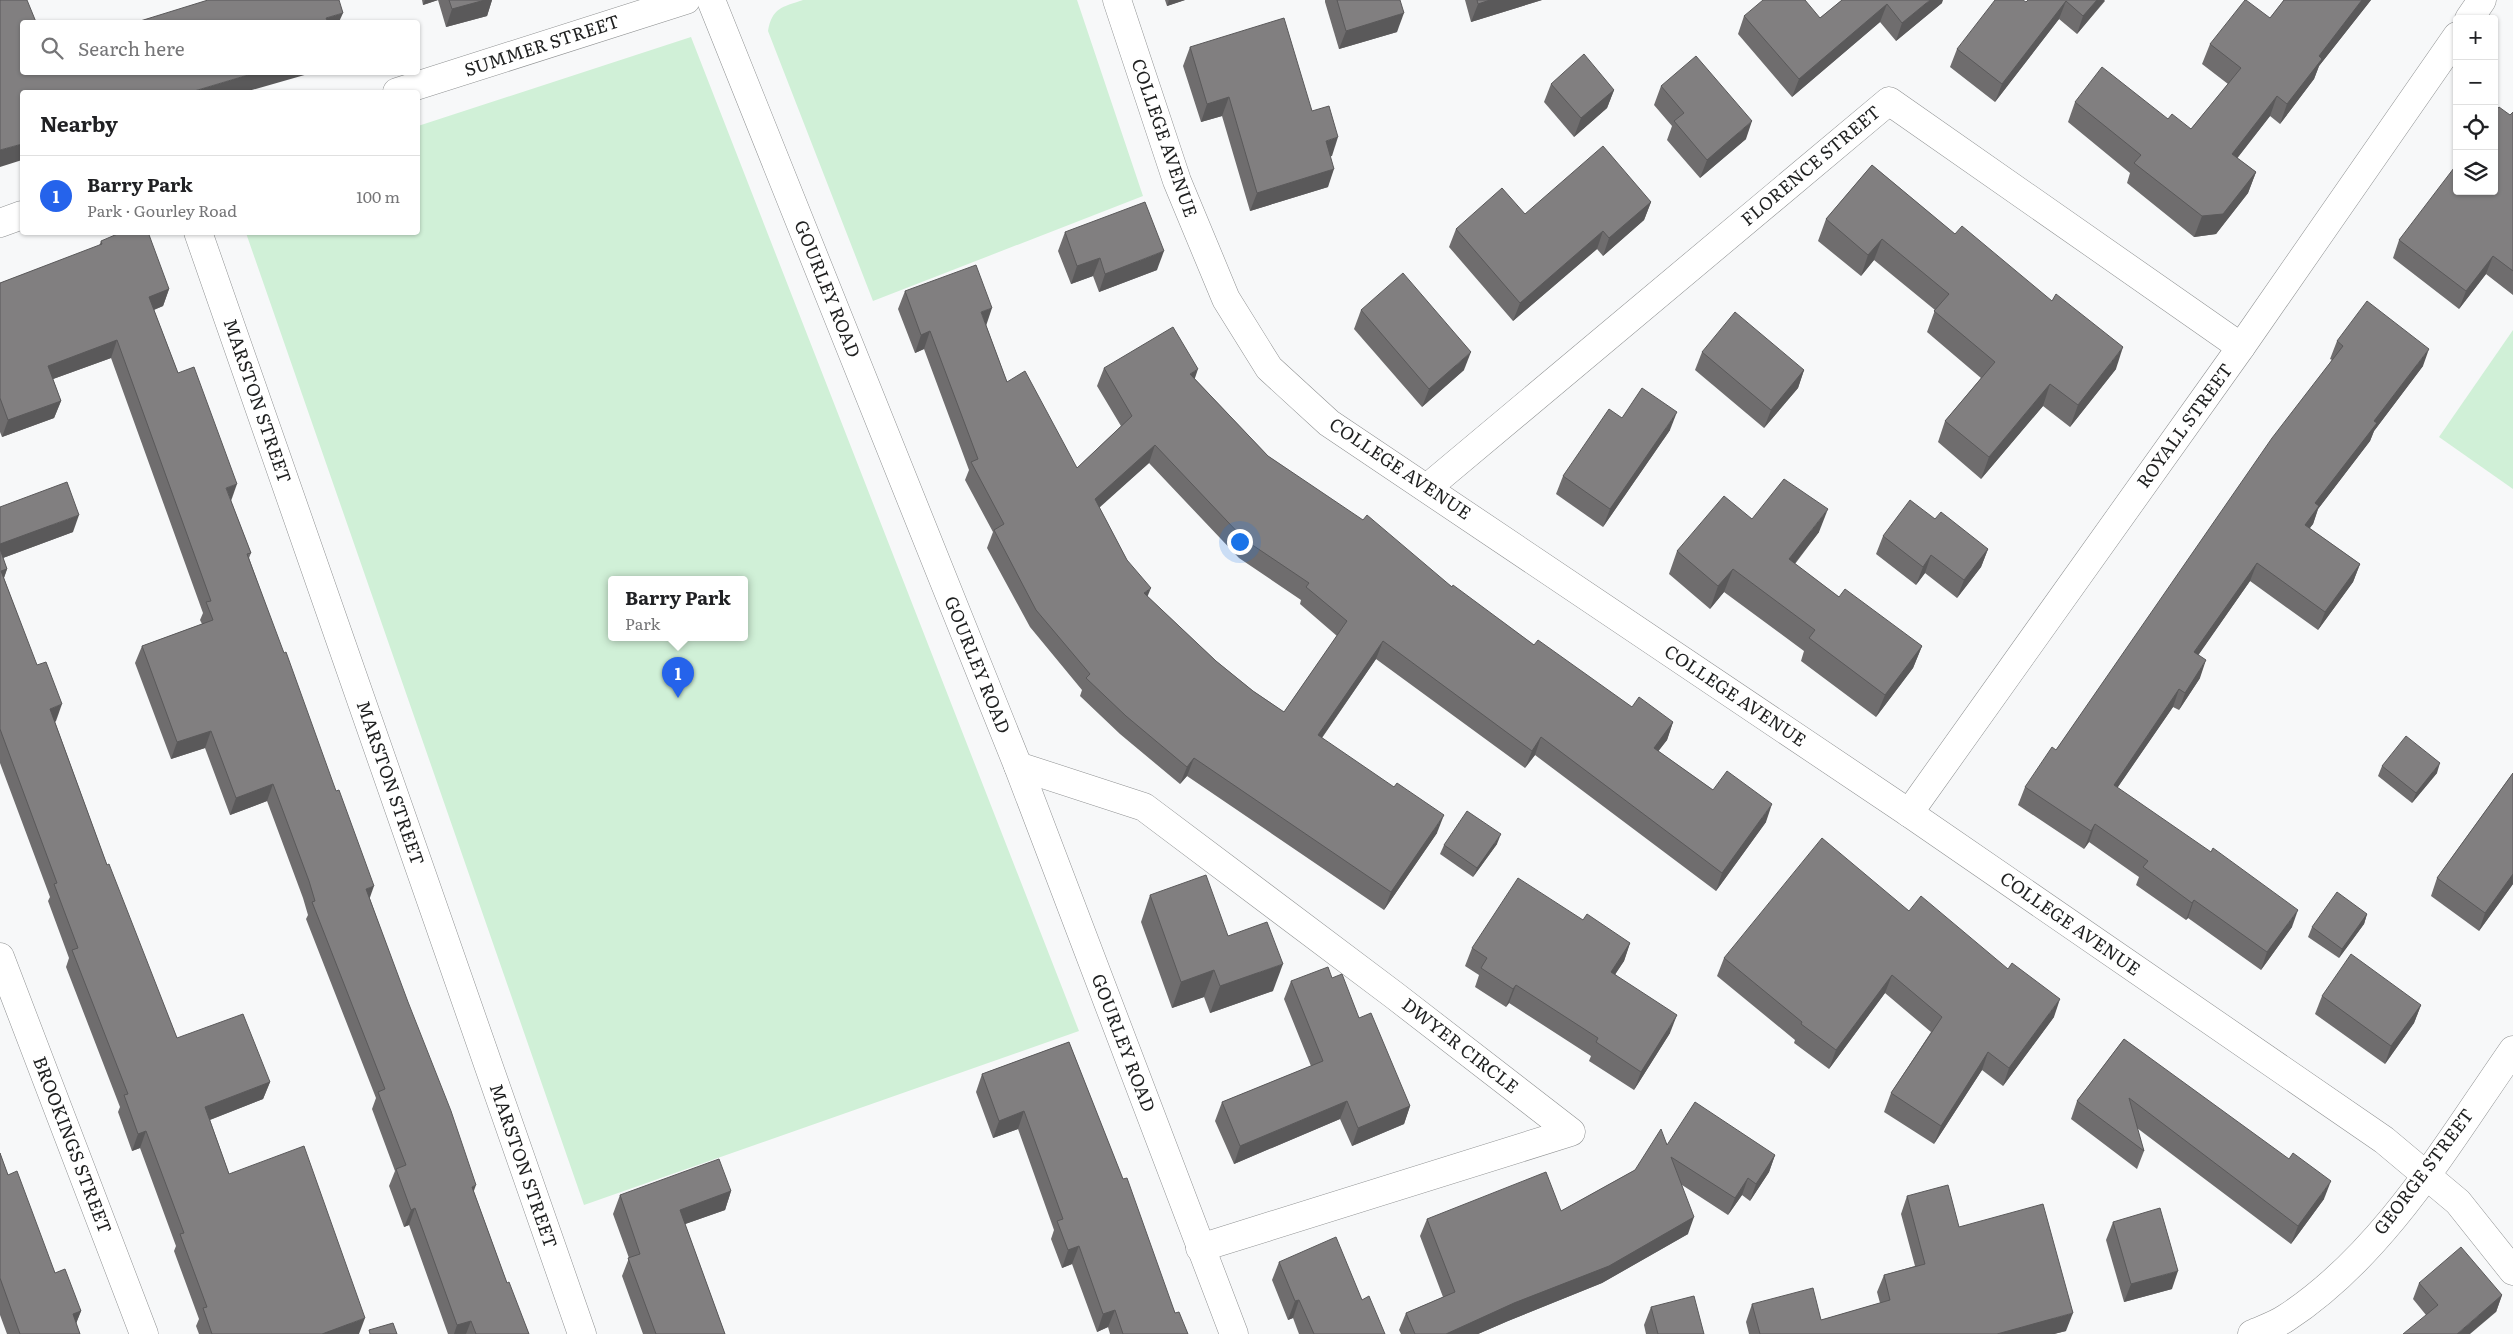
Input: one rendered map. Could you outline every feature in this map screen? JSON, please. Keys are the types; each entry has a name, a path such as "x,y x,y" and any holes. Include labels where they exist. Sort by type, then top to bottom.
{"street":[{"name":"SUMMER STREET","path":"404,90 686,0"},
{"name":"GOURLEY ROAD","path":"711,0 1018,766 1234,1334"},
{"name":"COLLEGE AVENUE","path":"1117,0 1177,181 1226,299 1270,368 1329,423 1909,813 2384,1140 2424,1176 2458,1202 2513,1271"},
{"path":"2471,15 2482,0"},
{"name":"ROYALL STREET","path":"1909,813 2241,347 2453,42"},
{"name":"FLORENCE STREET","path":"1427,488 1889,101 2241,347"},
{"path":"0,223 20,216"},
{"name":"MARSTON STREET","path":"199,235 582,1334"},
{"name":"DWYER CIRCLE","path":"1018,766 1144,807 1394,995 1571,1132 1200,1248"},
{"name":"BROOKINGS STREET","path":"0,957 144,1334"},
{"name":"GEORGE STREET","path":"2252,1334 2285,1319 2329,1286 2396,1216 2513,1050"}],"green space":[{"path":"803,0 1077,0 1143,196 873,301 768,31 775,13 784,7"},
{"path":"691,37 1079,1031 584,1205 247,235 420,235 420,125"},
{"path":"2513,330 2513,489 2439,437"}],"building":[{"path":"0,0 27,0 35,20 20,20 20,75 248,75 198,90 20,90 20,145 0,150"},
{"path":"208,0 339,0 343,13 326,18 327,20 143,20"},
{"path":"449,0 485,0 452,9"},
{"path":"1337,0 1400,0 1404,13 1346,31"},
{"path":"1477,0 1490,0 1478,4"},
{"path":"1763,0 1805,0 1820,18 1842,0 1930,0 1902,23 1887,4 1799,79 1744,16"},
{"path":"1995,0 2023,0 2026,2 2028,0 2097,0 2083,16 2066,1 2002,84 1957,49"},
{"path":"2245,0 2270,18 2284,0 2362,0 2319,56 2322,59 2287,104 2277,96 2232,154 2256,172 2223,214 2202,216 2134,163 2141,155 2075,102 2102,67 2168,119 2172,114 2191,129 2241,68 2210,44"},
{"path":"1284,18 1312,111 1329,106 1338,137 1326,141 1334,169 1257,193 1229,97 1207,104 1190,47"},
{"path":"1584,54 1614,90 1581,118 1551,84"},
{"path":"1696,56 1752,121 1707,160 1674,121 1684,113 1661,86"},
{"path":"2499,107 2510,115 2513,112 2513,271 2493,256 2466,291 2399,240 2453,169 2453,195 2498,195"},
{"path":"1603,146 1651,202 1609,238 1603,231 1520,303 1456,229 1502,188 1525,214"},
{"path":"1872,165 1955,234 1962,226 2052,301 2056,294 2123,347 2078,405 2050,384 1989,457 1945,421 1995,362 1934,311 1949,294 1882,239 1868,255 1826,219"},
{"path":"1145,202 1164,251 1105,274 1100,258 1077,266 1065,232"},
{"path":"115,235 149,235 169,289 149,297 178,373 194,367 237,484 226,488 251,553 247,554 284,653 286,652 336,791 339,790 374,886 366,889 451,1111 476,1185 472,1187 507,1283 509,1282 529,1334 476,1334 471,1321 457,1325 415,1208 411,1210 396,1169 406,1165 378,1092 385,1089 312,902 315,901 309,881 273,784 236,798 211,731 177,742 142,646 213,620 206,602 211,601 117,340 48,366 61,401 8,420 0,398 0,283 102,244 101,241"},
{"path":"976,265 992,308 981,312 1007,382 1025,371 1077,468 1132,416 1104,368 1173,327 1198,369 1190,374 1268,456 1363,520 1367,515 1452,587 1453,585 1534,645 1538,640 1632,707 1639,697 1673,722 1654,748 1713,790 1727,771 1772,804 1722,873 1541,737 1532,751 1383,641 1318,735 1394,787 1397,783 1444,815 1391,892 1194,758 1187,767 1126,716 1086,678 1090,674 1036,610 994,530 1004,524 971,462 978,459 930,331 921,335 905,291","holes":["1155,445 1245,540 1309,583 1306,587 1347,621 1284,712 1253,691 1216,661 1144,593 1151,588 1127,560 1095,499"]},
{"path":"1403,273 1471,352 1429,389 1361,310"},
{"path":"2367,301 2429,349 2374,421 2377,423 2315,503 2319,506 2305,525 2360,564 2325,612 2257,563 2194,652 2206,660 2185,693 2179,689 2114,785 2211,852 2213,848 2298,910 2267,952 2194,900 2192,903 2143,867 2148,861 2095,824 2091,831 2025,787 2052,747 2056,750 2272,438 2343,346 2337,341"},
{"path":"1735,312 1804,370 1771,410 1702,352"},
{"path":"1642,388 1677,412 1610,509 1563,476 1609,409 1622,418"},
{"path":"1784,479 1828,509 1789,559 1839,597 1845,589 1922,646 1885,695 1809,638 1815,630 1733,569 1718,586 1677,551 1724,496 1752,519"},
{"path":"67,482 79,515 0,544 0,507"},
{"path":"1910,500 1935,519 1941,512 1988,549 1964,580 1931,555 1923,567 1883,536"},
{"path":"0,549 7,569 1,571 37,665 46,662 62,704 50,709 107,865 109,864 177,1038 243,1014 270,1082 205,1107 229,1174 304,1146 365,1318 322,1334 212,1334 203,1308 207,1307 180,1234 184,1233 146,1131 138,1134 124,1095 128,1094 72,950 78,948 54,884 57,883 0,729"},
{"path":"2406,736 2440,763 2416,793 2382,766"},
{"path":"2513,773 2513,874 2485,913 2437,878"},
{"path":"1467,811 1501,834 1477,868 1444,845"},
{"path":"1822,838 1909,911 1921,896 2008,969 2012,963 2060,999 2009,1068 1988,1052 1941,1126 1891,1093 1942,1017 1892,975 1836,1050 1801,1024 1802,1022 1724,958"},
{"path":"1206,875 1228,936 1267,922 1283,964 1220,986 1214,970 1181,982 1150,895"},
{"path":"1518,878 1583,920 1587,914 1630,943 1611,972 1677,1015 1641,1072 1596,1042 1598,1038 1516,985 1513,989 1481,968 1487,958 1472,948"},
{"path":"2337,892 2367,914 2342,949 2312,927"},
{"path":"2351,954 2421,1005 2391,1046 2322,996"},
{"path":"1328,967 1332,978 1342,974 1359,1018 1371,1013 1410,1106 1358,1128 1347,1101 1240,1146 1222,1102 1323,1061 1291,981"},
{"path":"2124,1039 2289,1159 2293,1153 2331,1181 2298,1226 2129,1098 2144,1151 2077,1101"},
{"path":"1069,1042 1123,1179 1127,1178 1175,1313 1179,1312 1188,1334 1123,1334 1115,1310 1103,1314 1079,1246 1068,1250 1057,1221 1063,1219 1024,1111 999,1121 982,1074"},
{"path":"1695,1102 1775,1155 1756,1184 1748,1178 1735,1198 1671,1157 1694,1217 1609,1266 1514,1303 1446,1334 1415,1334 1406,1313 1455,1292 1427,1219 1546,1172 1561,1211 1635,1170 1661,1129 1667,1145"},
{"path":"0,1153 8,1175 17,1171 55,1273 65,1269 81,1311 73,1314 80,1334 20,1334 0,1278"},
{"path":"719,1159 731,1191 680,1210 725,1334 656,1334 628,1258 640,1254 620,1195"},
{"path":"1948,1185 1959,1227 2043,1204 2073,1313 1997,1334 1760,1334 1752,1304 1813,1288 1821,1320 1890,1300 1884,1275 1925,1264 1907,1196"},
{"path":"2160,1208 2178,1271 2131,1284 2113,1222"},
{"path":"1336,1237 1362,1300 1369,1296 1385,1334 1314,1334 1299,1300 1295,1301 1279,1262"},
{"path":"2461,1247 2502,1295 2457,1334 2403,1334 2438,1305 2419,1283"},
{"path":"1694,1296 1704,1334 1658,1334 1651,1307"},
{"path":"393,1323 397,1334 370,1334 369,1330"}],"place":[{"name":"Barry Park","path":"678,698"}]}
